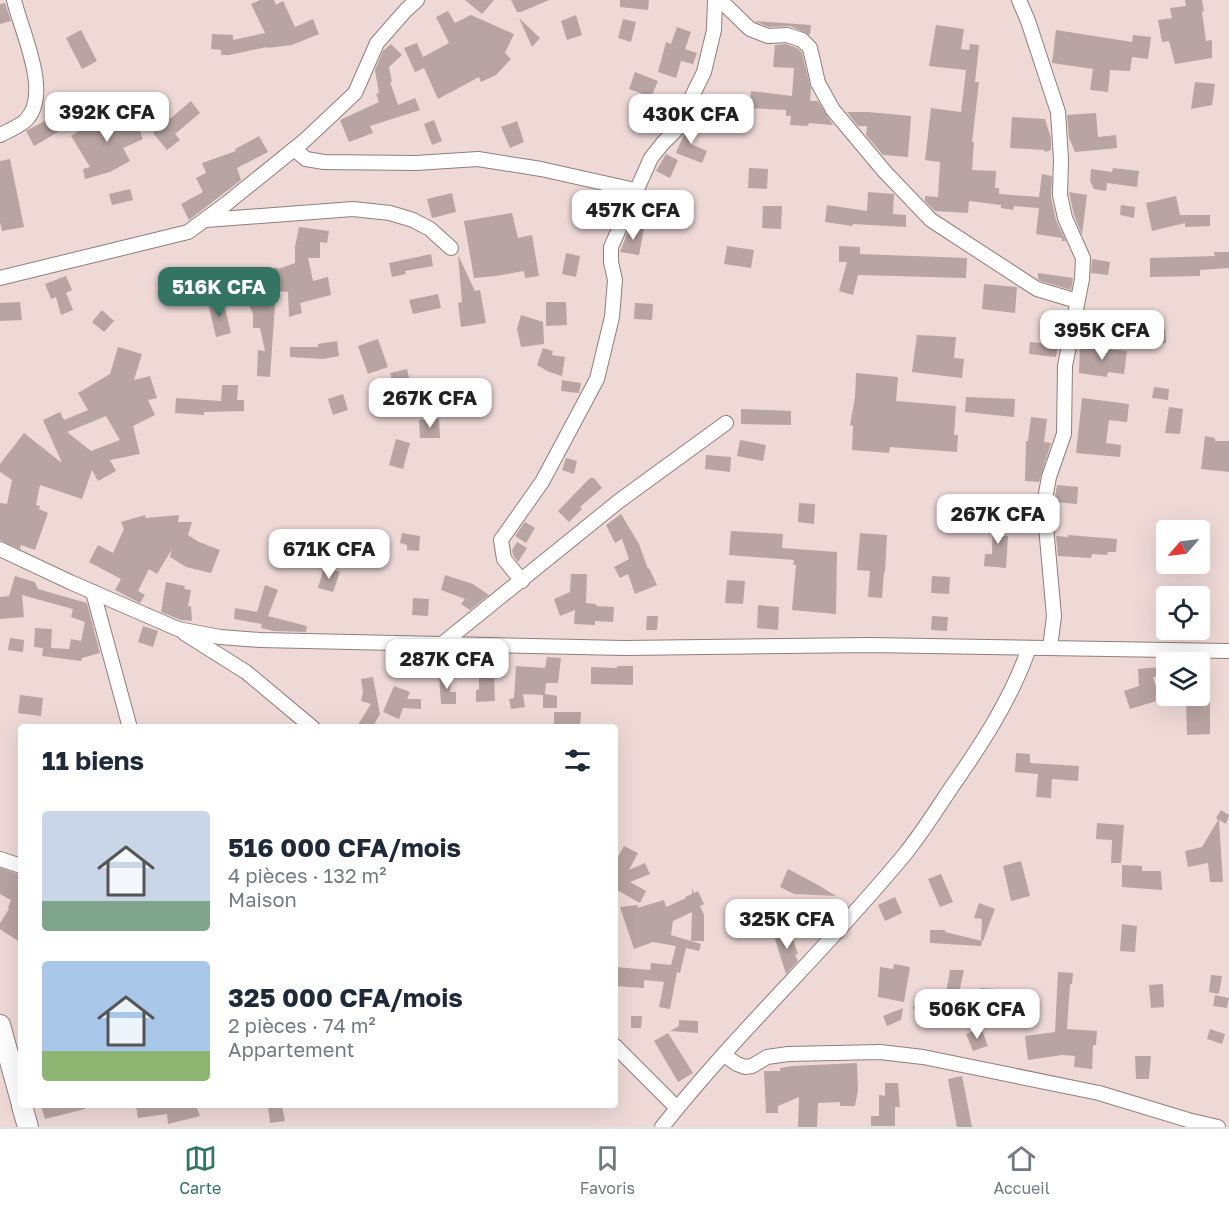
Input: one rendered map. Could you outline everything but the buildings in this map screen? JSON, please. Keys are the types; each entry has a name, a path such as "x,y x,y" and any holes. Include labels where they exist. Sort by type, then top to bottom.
{"street":[{"path":"0,135 25,121 36,106 36,79 32,58 14,0"},
{"path":"0,278 188,232 294,149 355,93 377,43 417,0"},
{"path":"522,581 504,559 501,540 542,482 597,378 612,316 615,280 611,262 611,247 651,158 675,131 704,72 718,0"},
{"path":"718,0 750,29 768,36 787,35 801,40 810,48 818,83 833,110 885,172 931,220 1037,289 1077,302"},
{"path":"1019,0 1058,112 1061,159 1060,195 1065,218 1083,258 1082,279 1065,366 1064,434 1049,477 1044,504 1054,616 1050,648"},
{"path":"294,149 306,159 324,162 416,163 478,159 541,169 635,190"},
{"path":"205,220 353,209 390,213 413,220 430,229 451,248"},
{"path":"442,644 619,501 726,423"},
{"path":"0,549 178,629 246,672 308,724"},
{"path":"93,592 129,724"},
{"path":"178,629 219,637 260,640 625,648 870,645 1229,651"},
{"path":"662,1127 907,852 990,730 1022,670 1029,648"},
{"path":"0,859 18,865"},
{"path":"0,1025 18,1089"},
{"path":"618,1049 677,1108"},
{"path":"724,1055 745,1068 767,1058 788,1054 880,1052 923,1057 1099,1093 1218,1127"},
{"path":"23,1108 28,1127"}]}
